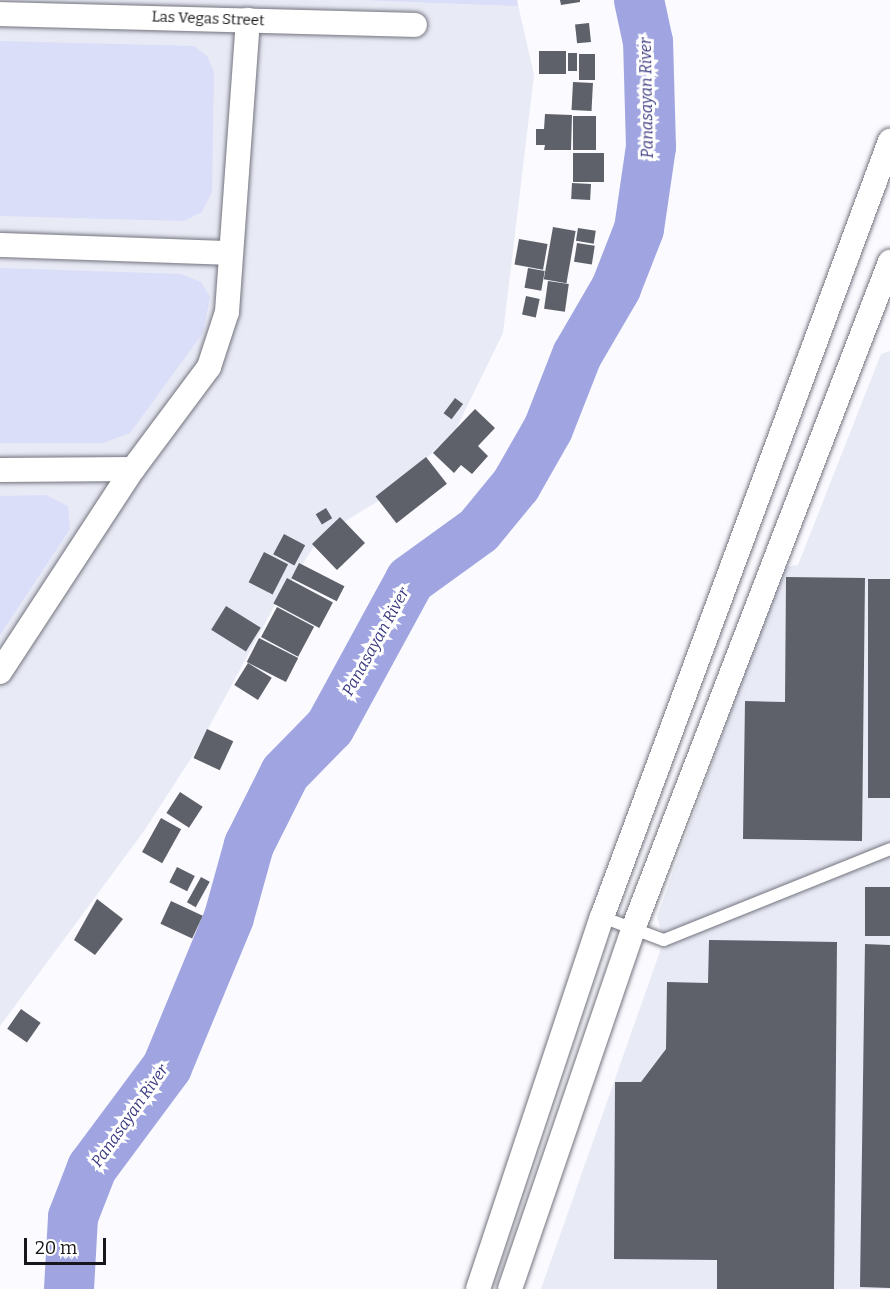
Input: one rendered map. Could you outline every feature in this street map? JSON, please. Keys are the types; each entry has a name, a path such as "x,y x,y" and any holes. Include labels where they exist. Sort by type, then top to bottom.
{"street":[{"name":"Las Vegas Street","path":"0,14 415,25"},
{"path":"0,672 133,469 209,367 227,312 228,253 248,20"},
{"path":"478,1289 602,917 890,141"},
{"path":"0,245 228,253"},
{"path":"510,1289 633,929 890,262"},
{"path":"0,470 133,469"}],"lane":[{"path":"602,917 664,940 890,849"}],"shaded area":[{"path":"0,0 517,0 534,75 503,333 455,431 388,495 321,536 275,605 197,749 144,831 0,1026"},
{"path":"361,0 517,0 518,6"},
{"path":"0,41 194,46 207,56 214,72 212,192 202,212 184,221 0,216"},
{"path":"0,268 181,274 201,282 210,297 203,333 130,433 103,443 0,443"},
{"path":"890,351 890,1289 541,1289 664,940 657,917 782,567 798,565 881,354"},
{"path":"46,495 68,506 70,529 0,635 0,496"}],"building":[{"path":"560,0 580,0 580,2 561,5"},
{"path":"589,23 591,42 577,43 575,24"},
{"path":"539,51 566,51 566,74 539,74"},
{"path":"568,53 577,53 577,71 568,71"},
{"path":"579,54 595,54 595,80 579,80"},
{"path":"573,82 593,83 592,111 572,110"},
{"path":"545,114 572,115 571,150 544,150 545,145 536,145 536,129 544,129"},
{"path":"573,116 596,116 596,150 573,150"},
{"path":"573,153 604,153 604,182 573,182"},
{"path":"572,183 591,184 590,200 571,199"},
{"path":"553,227 576,231 566,283 544,279"},
{"path":"578,228 596,231 594,244 576,241"},
{"path":"519,239 548,244 543,270 514,265"},
{"path":"577,243 595,246 592,265 574,262"},
{"path":"528,268 545,271 541,291 525,288"},
{"path":"548,281 569,284 565,312 544,309"},
{"path":"526,296 540,299 536,317 522,315"},
{"path":"455,398 463,404 452,419 444,413"},
{"path":"475,409 495,428 478,446 488,456 472,474 461,465 454,473 433,453"},
{"path":"426,457 447,484 396,523 376,496"},
{"path":"326,508 332,518 322,524 316,514"},
{"path":"340,517 365,543 337,570 312,544"},
{"path":"284,534 305,545 294,566 273,554"},
{"path":"264,552 288,564 273,595 249,582"},
{"path":"299,563 344,586 337,601 291,578"},
{"path":"786,577 865,578 862,841 743,839 745,701 785,702"},
{"path":"287,578 333,602 319,628 273,604"},
{"path":"868,579 890,579 890,798 868,798"},
{"path":"226,606 261,628 246,651 211,630"},
{"path":"277,607 314,627 298,657 261,637"},
{"path":"259,638 298,658 286,682 247,662"},
{"path":"248,663 272,678 258,700 234,685"},
{"path":"207,729 233,741 220,770 193,758"},
{"path":"180,792 203,807 189,828 166,813"},
{"path":"161,818 181,829 162,863 142,852"},
{"path":"177,867 195,876 187,891 169,882"},
{"path":"201,877 210,882 196,907 187,902"},
{"path":"865,887 890,887 890,936 865,936"},
{"path":"97,899 123,919 95,955 74,940"},
{"path":"171,901 203,916 192,938 160,924"},
{"path":"709,940 837,942 834,1289 717,1289 717,1260 614,1259 615,1082 641,1082 666,1049 667,982 708,983"},
{"path":"865,944 890,945 890,1288 860,1287"},
{"path":"21,1009 41,1023 27,1042 7,1029"}],"waterway":[{"name":"Panasayan River","path":"69,1289 73,1217 92,1168 167,1067 229,917 249,845 285,773 330,727 410,580 479,530 516,485 548,429 577,355 616,288 639,229 651,147 648,42 639,0"}]}
